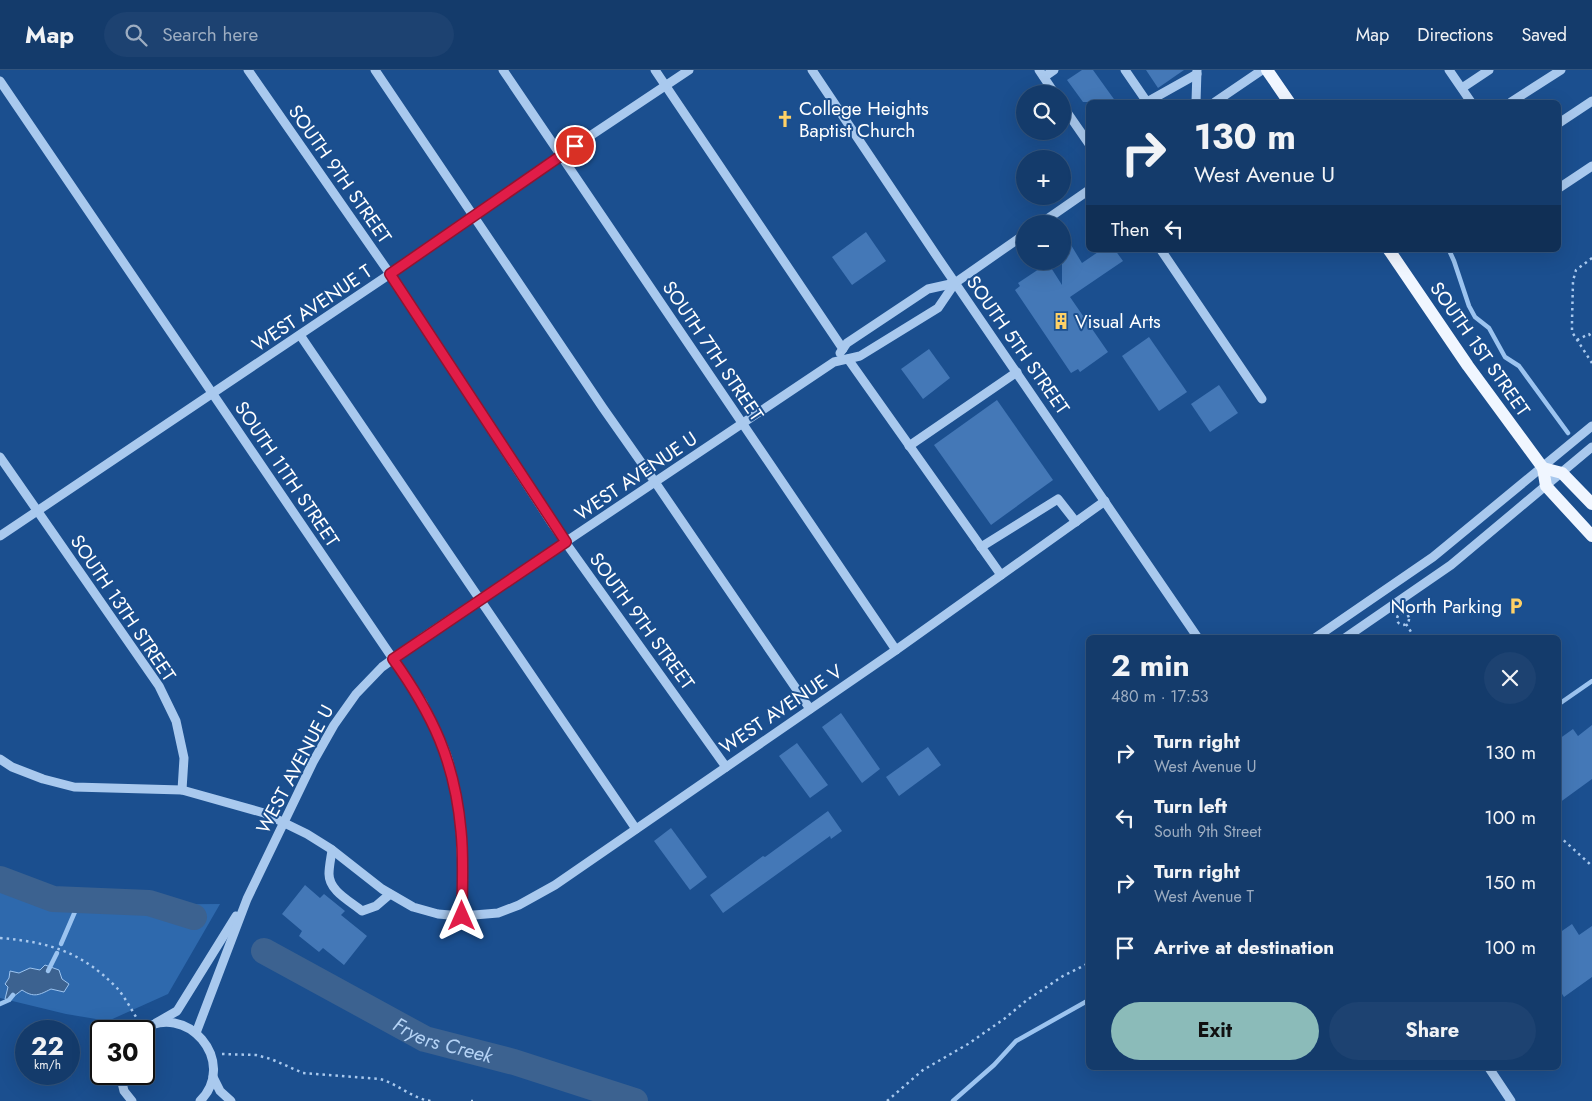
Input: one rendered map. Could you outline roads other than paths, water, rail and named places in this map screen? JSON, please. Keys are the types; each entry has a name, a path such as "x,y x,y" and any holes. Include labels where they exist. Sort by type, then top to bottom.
{"main road":[{"path":"1267,70 1288,100"},
{"name":"SOUTH 1ST STREET","path":"1390,252 1473,374 1543,468 1546,486"},
{"path":"1543,468 1562,473 1592,504"},
{"path":"1546,486 1592,536"}],"street":[{"name":"SOUTH 9TH STREET","path":"248,70 390,274 566,542 726,766"},
{"path":"375,70 597,400 810,710"},
{"name":"SOUTH 7TH STREET","path":"503,70 896,650"},
{"path":"655,70 843,349"},
{"name":"WEST AVENUE T","path":"0,536 300,335 560,156 689,70"},
{"name":"SOUTH 5TH STREET","path":"812,70 1196,635"},
{"path":"1049,85 1041,74 1054,70"},
{"path":"1125,70 1146,100"},
{"path":"1219,100 1262,70"},
{"path":"1449,70 1470,100"},
{"path":"1462,88 1489,70"},
{"path":"1514,100 1561,70"},
{"path":"1150,100 1197,72"},
{"path":"1196,100 1197,72"},
{"name":"SOUTH 11TH STREET","path":"0,81 423,703 447,757 455,789 461,832 462,916"},
{"path":"1561,122 1592,101"},
{"path":"1071,118 1086,140"},
{"path":"1561,187 1592,166"},
{"path":"1053,215 1086,192"},
{"name":"WEST AVENUE U","path":"196,1033 247,899 313,762 334,725 356,694 382,667 834,362 860,356 938,308 956,283 1016,240"},
{"path":"1162,252 1262,399"},
{"name":"WEST AVENUE U","path":"834,362 847,343 928,289 956,283"},
{"path":"300,335 636,829"},
{"path":"848,359 1001,575"},
{"path":"910,446 1017,372"},
{"path":"1319,635 1433,557 1592,426"},
{"path":"1349,635 1451,565 1592,447"},
{"name":"SOUTH 13TH STREET","path":"0,457 159,686 176,721 184,758 182,790"},
{"path":"981,547 1058,499 1076,522"},
{"name":"WEST AVENUE V","path":"0,759 43,780 74,787 182,790 264,813 307,834 332,850 390,894 413,907 438,914 462,916 498,913 519,906 554,885 810,710 1106,501"},
{"path":"332,850 329,874 330,883 362,911 376,906 390,894"},
{"name":"WEST AVENUE U","path":"156,1023 178,1011 247,899"},
{"path":"156,1023 173,1022 189,1028 205,1042 213,1065 212,1077 209,1088 200,1101"},
{"path":"1489,1070 1511,1101"},
{"path":"212,1077 220,1091 231,1101"},
{"path":"123,1085 125,1101"},
{"path":"124,1090 132,1101"}],"waterway":[{"path":"1450,252 1469,306 1475,317 1489,328 1505,357 1519,366 1568,433"},
{"path":"1561,703 1592,681"},
{"name":"Fryers Creek","path":"0,879 53,899 149,903 194,917"},
{"path":"61,944 80,900"},
{"name":"Fryers Creek","path":"264,951 425,1039 514,1062 635,1101"},
{"path":"48,971 57,953"},
{"path":"0,1004 9,1000 13,995"},
{"path":"953,1101 994,1065 1016,1041 1086,1002"}],"place":[{"name":"College Heights Baptist Church","path":"785,119"},
{"name":"Visual Arts","path":"1061,321"},
{"name":"North Parking","path":"1516,606"}]}
